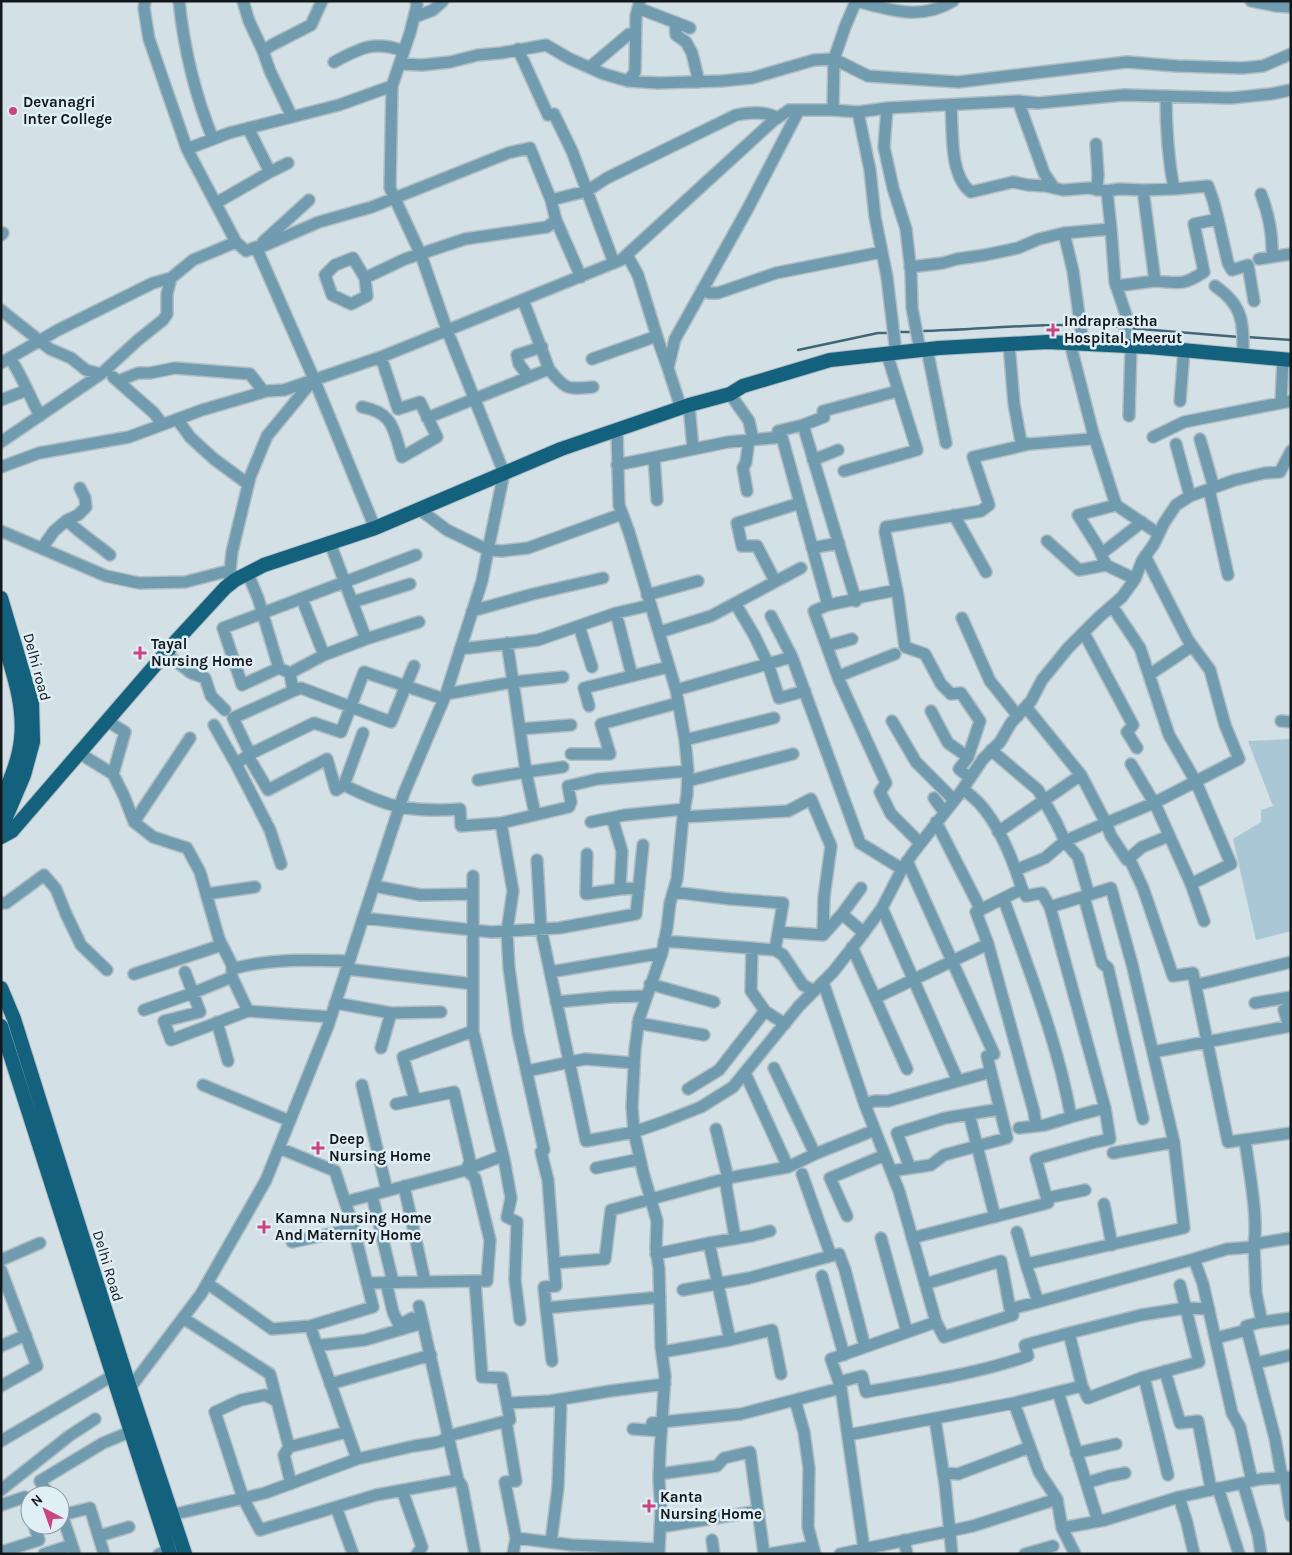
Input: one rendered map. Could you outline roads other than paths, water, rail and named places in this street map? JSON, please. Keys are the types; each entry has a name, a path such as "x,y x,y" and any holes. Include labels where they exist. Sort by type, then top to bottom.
{"main road":[{"path":"1,837 12,831 165,653 225,588 264,565 375,528 561,449 685,407 730,394 743,386 830,360 924,350 1047,342 1184,350 1287,360"},
{"name":"Delhi road","path":"1,598 32,703 33,742 24,775 3,822"},
{"name":"Delhi Road","path":"1,633 21,706 21,740 13,772 1,802"},
{"path":"3,822 22,819"},
{"name":"Delhi Road","path":"1,988 14,1019 94,1297 112,1376 124,1391 130,1432 166,1552"},
{"name":"Delhi Road","path":"1,1026 94,1297 124,1391 185,1554"}],"street":[{"path":"145,1 144,8 149,39 187,149 236,242 246,251 261,247 319,222 341,218 395,199 508,153 530,148 551,200 556,220 581,277"},
{"path":"179,1 181,26 194,86 213,139"},
{"path":"243,1 249,21 270,71 292,117"},
{"path":"263,51 311,25 322,1"},
{"path":"124,1391 183,1318 207,1283 266,1180 331,1017 400,807 445,696 482,581 504,473 447,330 421,255 390,188 392,86 415,16 418,5 416,1"},
{"path":"415,16 433,10 443,1"},
{"path":"832,110 834,59 856,1 910,14 943,7 954,1"},
{"path":"1251,1 1291,6"},
{"path":"628,81 635,72 636,16 639,5 690,28"},
{"path":"675,22 676,35 686,42 692,53 699,82"},
{"path":"590,68 629,34"},
{"path":"400,64 422,65 450,62 478,55 546,45 590,68 628,81 699,82 752,78 814,60 834,59 868,76 958,82 1127,62 1242,68 1263,66 1291,54"},
{"path":"334,62 361,48 379,46 392,47 404,51"},
{"path":"518,50 548,115 554,114 572,151 614,264"},
{"path":"187,149 248,128 339,105 392,86"},
{"path":"1,467 39,453 130,437 162,424 264,392 284,390 381,357 614,264 627,255 789,110 858,112 887,108 1018,101 1038,102 1124,95 1231,98 1291,90"},
{"path":"1166,96 1166,125 1174,189"},
{"path":"1018,101 1044,173 1054,188"},
{"path":"950,105 955,167 967,189 972,192 1013,182 1063,190 1142,190 1208,186 1214,200 1228,263 1232,270 1248,266 1254,301"},
{"path":"887,108 884,147 893,188 906,229 912,308 946,443"},
{"path":"668,368 675,339 747,210 799,110"},
{"path":"551,200 587,191 607,178 736,115 749,112 769,113 778,118"},
{"path":"844,471 916,450 898,391 891,353 887,277 875,217 870,170 858,112"},
{"path":"248,128 270,172"},
{"path":"1096,144 1098,174 1111,229 1116,286 1126,315 1129,416"},
{"path":"216,202 288,163"},
{"path":"1142,190 1155,281"},
{"path":"1261,194 1269,216 1273,245 1272,257"},
{"path":"256,247 309,200"},
{"path":"1116,286 1155,281 1179,284 1193,279 1204,272 1194,224 1218,219"},
{"path":"365,278 405,259 465,239 547,227 556,220"},
{"path":"910,266 943,263 1018,248 1039,239 1064,233 1111,229"},
{"path":"1064,233 1073,271 1076,344 1093,434 1116,505 1159,534"},
{"path":"40,416 26,390 20,373 6,360 58,330 153,282 171,278 193,260 236,242"},
{"path":"256,247 375,528"},
{"path":"702,290 709,293 718,293 776,273 882,252"},
{"path":"1259,259 1291,254"},
{"path":"627,255 638,275 668,368 685,407 693,449"},
{"path":"1,442 103,373 162,320 167,314 167,294 171,278"},
{"path":"1215,286 1236,305 1243,330 1243,356"},
{"path":"523,300 549,369 559,382 569,388 593,387"},
{"path":"1,310 50,349 70,358 86,370 103,373 118,381 154,413 162,424"},
{"path":"592,359 657,336"},
{"path":"1009,344 1014,404 1021,442 1030,444"},
{"path":"528,376 519,364 517,355 542,347"},
{"path":"1180,401 1184,350"},
{"path":"381,357 398,409"},
{"path":"1153,436 1184,422 1286,402 1287,360"},
{"path":"118,381 138,373 150,373 175,368 194,369 250,374 264,392"},
{"path":"427,418 476,400 528,376 549,369"},
{"path":"293,691 262,613 258,598 230,571 232,552 248,484 267,436 312,380"},
{"path":"1,400 26,390"},
{"path":"828,605 782,438 778,431 803,426 824,417 824,411 898,391"},
{"path":"730,394 749,421 751,440 743,468 747,491"},
{"path":"362,407 372,409 387,417 402,457 437,437 420,402 398,409 387,417"},
{"path":"177,419 190,437 214,459 248,484"},
{"path":"803,426 856,598"},
{"path":"516,1538 572,1545 659,1551 661,1508 658,1426 665,1376 662,1352 659,1269 656,1254 656,1221 634,1132 632,1107 638,1023 662,953 670,904 677,880 688,776 685,740 676,690 668,667 660,632 619,505 617,430"},
{"path":"970,778 959,769 968,757 980,721 961,693 951,694 941,684 925,654 905,647 885,532 886,527 981,511 988,506 973,458 1030,444 1090,439 1093,434"},
{"path":"617,465 728,442 782,438"},
{"path":"1200,440 1228,575"},
{"path":"1176,444 1190,496"},
{"path":"814,460 838,450"},
{"path":"537,860 540,929 586,1141 634,1132 700,1107 733,1087 784,1024 833,972 864,933 882,908 905,865 920,843 963,789 983,759 1000,742 1031,701 1042,680 1068,648 1122,597 1176,505 1190,496 1251,476 1285,474 1291,450"},
{"path":"654,458 657,500"},
{"path":"42,548 54,531 67,520 78,515 86,507 85,498 80,488"},
{"path":"775,581 757,546 742,546 737,523 800,504"},
{"path":"1106,565 1098,547 1078,515 1116,505"},
{"path":"419,509 447,530 488,550 502,551 528,548 622,514"},
{"path":"954,515 986,572"},
{"path":"67,520 78,531 98,544 110,555"},
{"path":"1101,554 1142,522"},
{"path":"1,531 106,576 139,583 185,582 224,572 238,579"},
{"path":"1047,541 1079,570 1106,565 1134,579"},
{"path":"330,543 366,639"},
{"path":"812,548 839,543"},
{"path":"416,556 223,628 242,685 366,639 418,622"},
{"path":"1016,870 1045,858 1065,842 1154,804 1239,759 1225,725 1210,670 1192,646 1146,556"},
{"path":"660,632 710,616 801,568"},
{"path":"472,611 533,594 604,578"},
{"path":"460,649 538,640 616,613 698,581"},
{"path":"353,602 410,584"},
{"path":"896,590 856,598 856,601 828,605 814,611 838,676 886,783 880,792 892,814 920,843"},
{"path":"302,599 324,655"},
{"path":"735,603 768,664 779,698 805,691"},
{"path":"1112,606 1140,648 1169,735 1196,782 1231,864 1191,884"},
{"path":"616,613 632,676"},
{"path":"771,616 792,657 860,843 905,865 952,960 994,1054 987,1056 1007,1138 944,1155 931,1165 891,1171"},
{"path":"962,618 990,681 1022,711 1081,775 1111,836 1127,860 1142,847 1169,836"},
{"path":"579,626 592,667"},
{"path":"1084,632 1133,725 1128,732 1137,748"},
{"path":"827,646 852,639"},
{"path":"507,643 526,772 535,814"},
{"path":"1149,675 1192,646"},
{"path":"165,653 192,673 205,678 210,696 224,710"},
{"path":"838,676 895,654"},
{"path":"676,690 792,657"},
{"path":"363,733 344,785 336,790 327,759 268,790 249,755 233,718 301,688 391,722 414,666"},
{"path":"589,706 584,688 668,667"},
{"path":"236,764 249,755 314,723 341,732 364,672 445,696 514,682 562,677"},
{"path":"571,754 610,754 602,724 678,703"},
{"path":"931,711 948,743 968,757"},
{"path":"685,740 774,718"},
{"path":"107,720 125,732 113,774"},
{"path":"892,721 916,762 954,800"},
{"path":"520,729 571,725"},
{"path":"214,726 270,830 281,864"},
{"path":"134,822 190,738"},
{"path":"991,750 1038,790 1065,842 1078,857 1102,962 1108,968 1143,1119"},
{"path":"79,753 113,774 134,822 154,837 187,848 200,872 222,945 232,964 232,973 248,1011"},
{"path":"344,785 367,796 400,807 460,809 461,826 502,823 569,807 571,802 568,786 598,779 688,776 793,754"},
{"path":"1131,764 1154,804 1169,836 1191,884 1204,921"},
{"path":"478,780 563,767"},
{"path":"998,832 1081,775"},
{"path":"912,1238 1048,1203 1036,1158 1110,1139 1105,1108 1050,907 1042,893 1026,896 1012,858 998,832 978,802 963,789"},
{"path":"934,798 944,812"},
{"path":"591,822 612,818 684,813 788,810 811,799 831,846 824,897 824,935"},
{"path":"612,818 622,851 620,889"},
{"path":"936,822 981,910"},
{"path":"502,823 514,890 507,931 509,968 518,1033 544,1150 541,1152 548,1180 556,1286 544,1287 552,1361"},
{"path":"363,918 491,932 559,928 636,914 643,845"},
{"path":"587,854 586,894 639,888"},
{"path":"1129,858 1143,888 1173,976 1193,973 1228,1142 1290,1137"},
{"path":"1,904 6,903 44,875 56,889 81,945 107,970"},
{"path":"472,876 473,1031 511,1198 507,1218 517,1222 515,1280 520,1320"},
{"path":"374,886 421,895 473,894"},
{"path":"206,894 255,887"},
{"path":"824,935 861,888"},
{"path":"1022,888 976,912 988,944 1034,1112 1036,1126"},
{"path":"1026,1264 1184,1228 1174,1142 1132,964 1111,888 1050,907"},
{"path":"673,892 783,903 775,950"},
{"path":"1005,903 1044,1012 1065,1081 1070,1117"},
{"path":"882,908 958,1081"},
{"path":"842,914 864,933"},
{"path":"778,932 824,935"},
{"path":"664,941 775,950 783,955 803,985 814,991"},
{"path":"875,998 988,944"},
{"path":"134,974 222,945"},
{"path":"852,947 906,1069"},
{"path":"752,948 751,991 765,1011 784,1024"},
{"path":"550,972 662,953"},
{"path":"144,1010 193,993 252,963 307,960 473,985"},
{"path":"1196,985 1291,962"},
{"path":"184,972 200,1012 164,1021 171,1040 248,1011 331,1017"},
{"path":"823,982 865,1105 899,1191 912,1238 925,1284 936,1322 944,1337 1013,1315 1010,1309 1001,1261 925,1284"},
{"path":"650,984 714,1002"},
{"path":"556,1002 646,996"},
{"path":"1255,1003 1291,997"},
{"path":"336,1003 390,1013 441,1012"},
{"path":"1153,1052 1290,1026 1284,1010 1291,1007"},
{"path":"688,1089 719,1070 765,1011"},
{"path":"381,1048 390,1013"},
{"path":"217,1022 228,1061"},
{"path":"638,1023 704,1035"},
{"path":"415,1100 403,1056 473,1031"},
{"path":"527,1071 585,1059 634,1063"},
{"path":"774,1068 815,1154"},
{"path":"865,1105 874,1101 888,1101 991,1072"},
{"path":"745,1073 788,1167"},
{"path":"203,1085 290,1121"},
{"path":"362,1085 387,1191"},
{"path":"396,1104 454,1092 470,1161 466,1170"},
{"path":"1019,1128 1036,1126 1105,1108"},
{"path":"910,1168 897,1133 945,1118 1000,1109"},
{"path":"969,1114 995,1217"},
{"path":"716,1130 728,1178 726,1185 735,1238"},
{"path":"554,1263 605,1259 611,1210 728,1178 788,1167 875,1130"},
{"path":"1244,1140 1253,1208 1256,1294 1262,1322"},
{"path":"1113,1153 1174,1142"},
{"path":"207,1283 272,1329 310,1326 373,1307 354,1229 335,1171 279,1148"},
{"path":"847,1216 830,1178 885,1155"},
{"path":"345,1202 466,1170 502,1156"},
{"path":"596,1168 640,1158"},
{"path":"367,1283 487,1281 490,1240 475,1178 466,1170"},
{"path":"802,1174 831,1256"},
{"path":"404,1186 425,1282"},
{"path":"1047,1198 1085,1190"},
{"path":"372,1195 390,1282 393,1312 398,1323 405,1322 414,1318 414,1307 418,1306 423,1323 458,1480 462,1486 475,1554"},
{"path":"1104,1204 1112,1244"},
{"path":"292,1242 354,1229"},
{"path":"656,1254 770,1232"},
{"path":"1017,1232 1038,1302"},
{"path":"881,1238 907,1332"},
{"path":"1010,1309 1227,1249 1253,1247 1254,1244 1291,1238"},
{"path":"1,1260 40,1243"},
{"path":"710,1243 730,1340"},
{"path":"683,1290 718,1282 749,1278 839,1254 865,1347"},
{"path":"1194,1259 1203,1284 1232,1413 1240,1427 1261,1554"},
{"path":"1,1270 37,1366 1,1386"},
{"path":"822,1276 844,1355"},
{"path":"171,1515 266,1493 357,1459 442,1441 448,1436 510,1420 502,1378 482,1377 475,1281"},
{"path":"1069,1333 1082,1386 1088,1398 1144,1377 1199,1362 1180,1285"},
{"path":"546,1308 660,1296"},
{"path":"634,1429 741,1414 795,1400 862,1376 866,1392 938,1379 1003,1364 1028,1356 1025,1345 1069,1333 1142,1315 1186,1308 1209,1309"},
{"path":"183,1318 270,1374 289,1447"},
{"path":"1291,1318 1246,1326 1286,1477 1291,1516"},
{"path":"864,1551 840,1385 830,1359 936,1322"},
{"path":"318,1348 365,1340 423,1323"},
{"path":"310,1326 357,1459"},
{"path":"662,1352 730,1340 772,1330 781,1374"},
{"path":"1216,1338 1247,1330"},
{"path":"1,1346 26,1335"},
{"path":"330,1384 431,1355"},
{"path":"1256,1363 1291,1355"},
{"path":"1166,1371 1180,1424 1198,1421 1215,1488 1239,1554"},
{"path":"1,1441 112,1376"},
{"path":"1144,1377 1168,1475"},
{"path":"507,1403 561,1399 665,1384"},
{"path":"848,1435 1014,1403 1082,1386"},
{"path":"1058,1392 1098,1521"},
{"path":"277,1401 265,1395 240,1400 214,1412 243,1498 260,1530 376,1494 458,1480"},
{"path":"551,1542 558,1487 561,1399"},
{"path":"795,1400 805,1441 809,1468 808,1527 815,1554"},
{"path":"1014,1403 1039,1472 1057,1499 1062,1528 1074,1554"},
{"path":"3,1485 95,1419"},
{"path":"935,1419 952,1554"},
{"path":"506,1421 516,1481 505,1482 516,1538 514,1554"},
{"path":"43,1485 40,1481 103,1443 130,1432"},
{"path":"291,1484 284,1455 289,1447 347,1432"},
{"path":"1076,1453 1116,1444"},
{"path":"943,1473 958,1474 1025,1449"},
{"path":"659,1474 717,1466 724,1458 750,1452 764,1554"},
{"path":"1086,1483 1125,1473"},
{"path":"1062,1528 1098,1521 1215,1488 1286,1477"},
{"path":"402,1490 422,1547 417,1554"},
{"path":"1179,1497 1194,1554"},
{"path":"1,1505 20,1499"},
{"path":"840,1554 864,1551 904,1540 973,1526 1057,1499"},
{"path":"336,1507 353,1554"},
{"path":"70,1512 90,1508 104,1554"},
{"path":"660,1527 754,1512"},
{"path":"99,1536 129,1527"},
{"path":"1,1552 39,1540 37,1535"},
{"path":"44,1554 73,1549 68,1535"},
{"path":"712,1540 714,1554"},
{"path":"904,1540 907,1554"},
{"path":"1025,1554 1054,1546"},
{"path":"769,1554 810,1547 815,1554"}],"waterway":[{"path":"921,331 1077,325"},
{"path":"1083,325 1122,327"},
{"path":"1128,328 1239,337"},
{"path":"898,332 913,332"},
{"path":"798,350 878,333 890,333"},
{"path":"1247,337 1291,340"}],"place":[{"name":"Devanagri Inter College","path":"13,111"},
{"name":"Indraprastha Hospital, Meerut","path":"1053,330"},
{"name":"Tayal Nursing Home","path":"140,653"},
{"name":"Deep Nursing Home","path":"318,1148"},
{"name":"Kamna Nursing Home And Maternity Home","path":"264,1227"},
{"name":"Kanta Nursing Home","path":"649,1506"}]}
